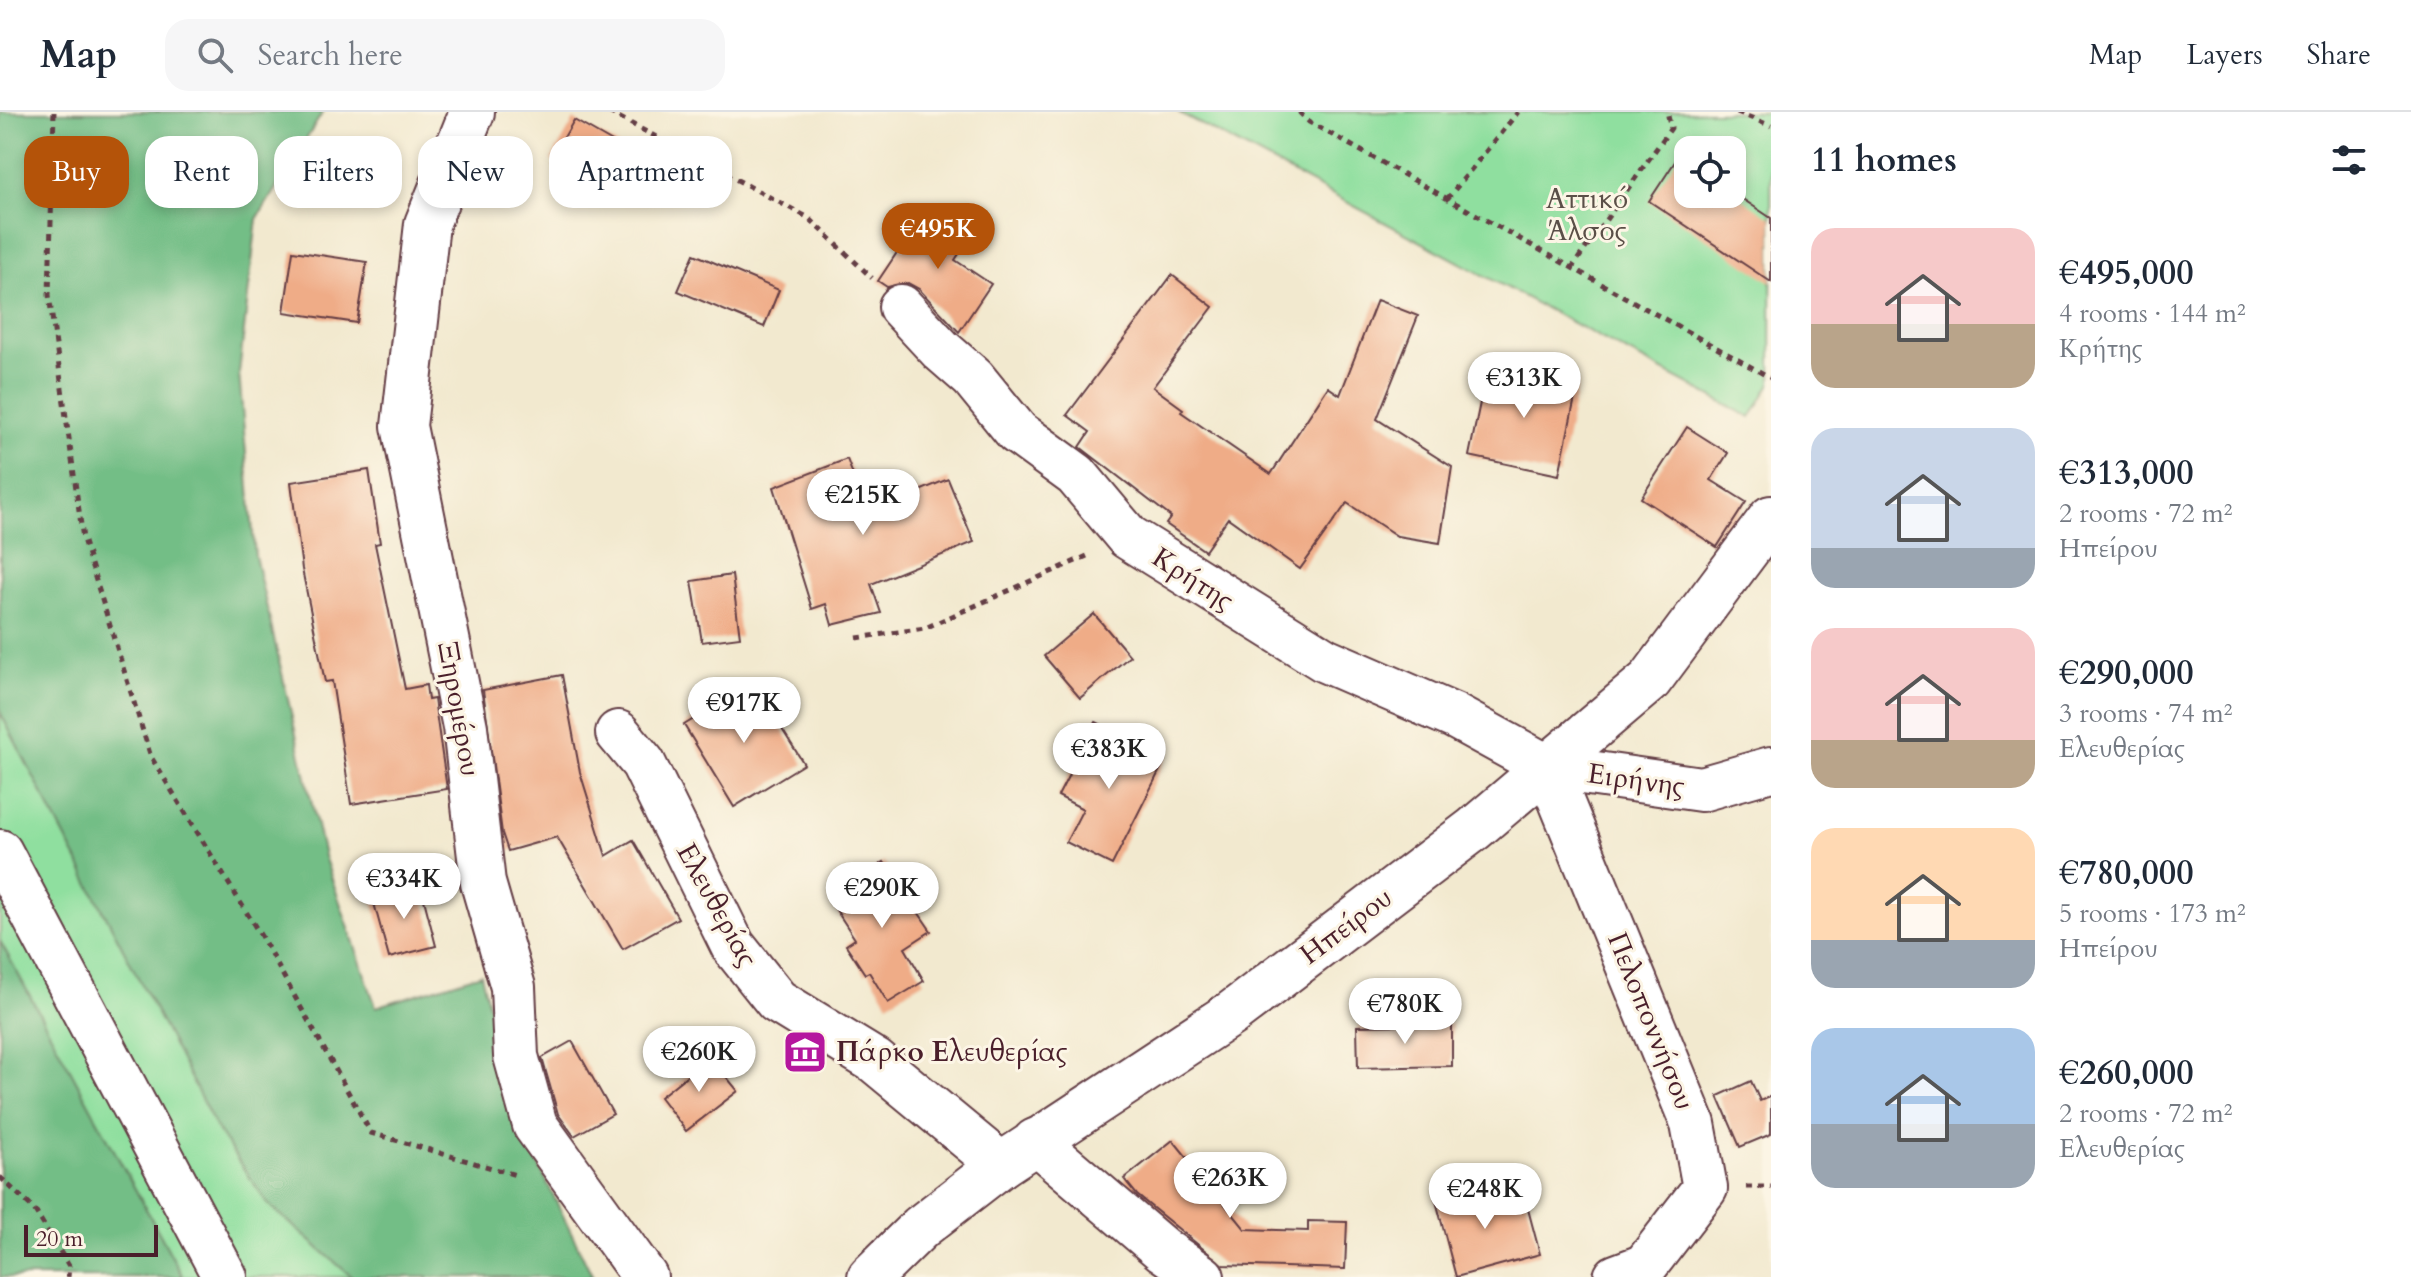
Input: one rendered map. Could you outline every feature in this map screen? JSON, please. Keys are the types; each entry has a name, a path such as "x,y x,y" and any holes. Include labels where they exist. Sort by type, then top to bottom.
{"street":[{"name":"Ξηρομέρου","path":"472,112 427,224 404,426 465,727 483,883 513,987 516,1056 535,1125 645,1277"},
{"name":"Κρήτης","path":"901,307 973,378 1017,432 1076,475 1128,537 1325,660 1454,716 1547,767"},
{"name":"Ηπείρου","path":"870,1277 921,1227 1018,1153 1232,1013 1474,829 1650,680 1771,518"},
{"name":"Ελευθερίας","path":"618,733 643,763 733,946 777,1001 1018,1153"},
{"name":"Ειρήνης","path":"1547,767 1701,789 1771,769"},
{"name":"Πελοποννήσου","path":"1547,767 1693,1124 1705,1188 1630,1271"},
{"path":"0,852 225,1277"},
{"path":"1018,1153 1202,1277"}],"path":[{"path":"54,112 49,295 83,539 151,757 261,936 371,1133 586,1196"},
{"path":"609,112 809,218 901,307"},
{"path":"1299,112 1309,122 1771,378"},
{"path":"1309,122 1311,112"},
{"path":"1447,199 1518,112"},
{"path":"1571,269 1671,128 1667,112"},
{"path":"1737,112 1771,126"},
{"path":"857,638 925,628 1128,537"},
{"path":"0,1177 34,1209 69,1266 68,1277"}],"green space":[{"path":"0,112 323,112 308,136 274,136 274,191 257,219 239,373 255,556 324,856 376,1007 481,974 517,1121 593,1277 352,1277 268,1204 218,1131 0,712"},
{"name":"Αττικό Άλσος","path":"1178,112 1771,112 1771,383 1751,418"},
{"path":"0,712 218,1131 268,1204 352,1277 183,1277 0,941"},
{"path":"0,941 183,1277 0,1277"}],"building":[{"path":"574,120 602,136 565,136"},
{"path":"1674,163 1674,208 1746,208 1746,201 1771,218 1771,282 1649,201"},
{"path":"939,215 971,236 955,260 991,284 959,332 919,289 908,283 887,287 878,281 914,227 926,235"},
{"path":"293,251 367,262 357,323 284,312"},
{"path":"694,254 779,290 764,327 678,291"},
{"path":"1172,275 1213,307 1153,387 1183,409 1181,412 1271,474 1328,387 1340,395 1377,300 1418,316 1377,419 1452,467 1440,543 1397,536 1347,503 1300,569 1228,518 1205,551 1166,524 1171,517 1080,447 1090,432 1067,415"},
{"path":"1488,364 1578,383 1559,475 1469,456"},
{"path":"1687,427 1728,453 1711,480 1746,502 1717,547 1641,498"},
{"path":"847,459 867,513 948,479 974,542 871,584 881,613 832,625 826,604 812,609 774,487"},
{"path":"369,470 380,543 375,544 405,689 426,685 428,700 434,699 447,789 351,804 332,681 325,682 302,569 291,482"},
{"path":"732,575 740,637 702,642 692,581"},
{"path":"1094,614 1130,656 1080,698 1044,656"},
{"path":"562,675 580,772 606,856 633,840 678,918 623,949 557,837 508,851 502,833 483,690"},
{"path":"753,683 804,764 734,807 684,725"},
{"path":"1096,722 1166,758 1112,865 1066,842 1083,809 1058,796"},
{"path":"884,862 931,931 905,948 924,981 888,1003 869,972 865,974 846,945 855,939 829,899"},
{"path":"420,884 436,946 389,958 372,896"},
{"path":"1452,1024 1452,1066 1358,1068 1357,1026"},
{"path":"572,1041 613,1114 574,1136 558,1114 542,1058"},
{"path":"710,1057 738,1091 686,1131 660,1097"},
{"path":"1751,1081 1760,1101 1771,1096 1771,1134 1740,1147 1718,1096"},
{"path":"1173,1140 1245,1229 1308,1231 1308,1221 1347,1222 1345,1269 1223,1265 1137,1195 1124,1179"},
{"path":"1481,1185 1487,1208 1525,1198 1540,1254 1456,1277 1435,1197"}],"place":[{"name":"Πάρκο Ελευθερίας","path":"805,1052"}]}
